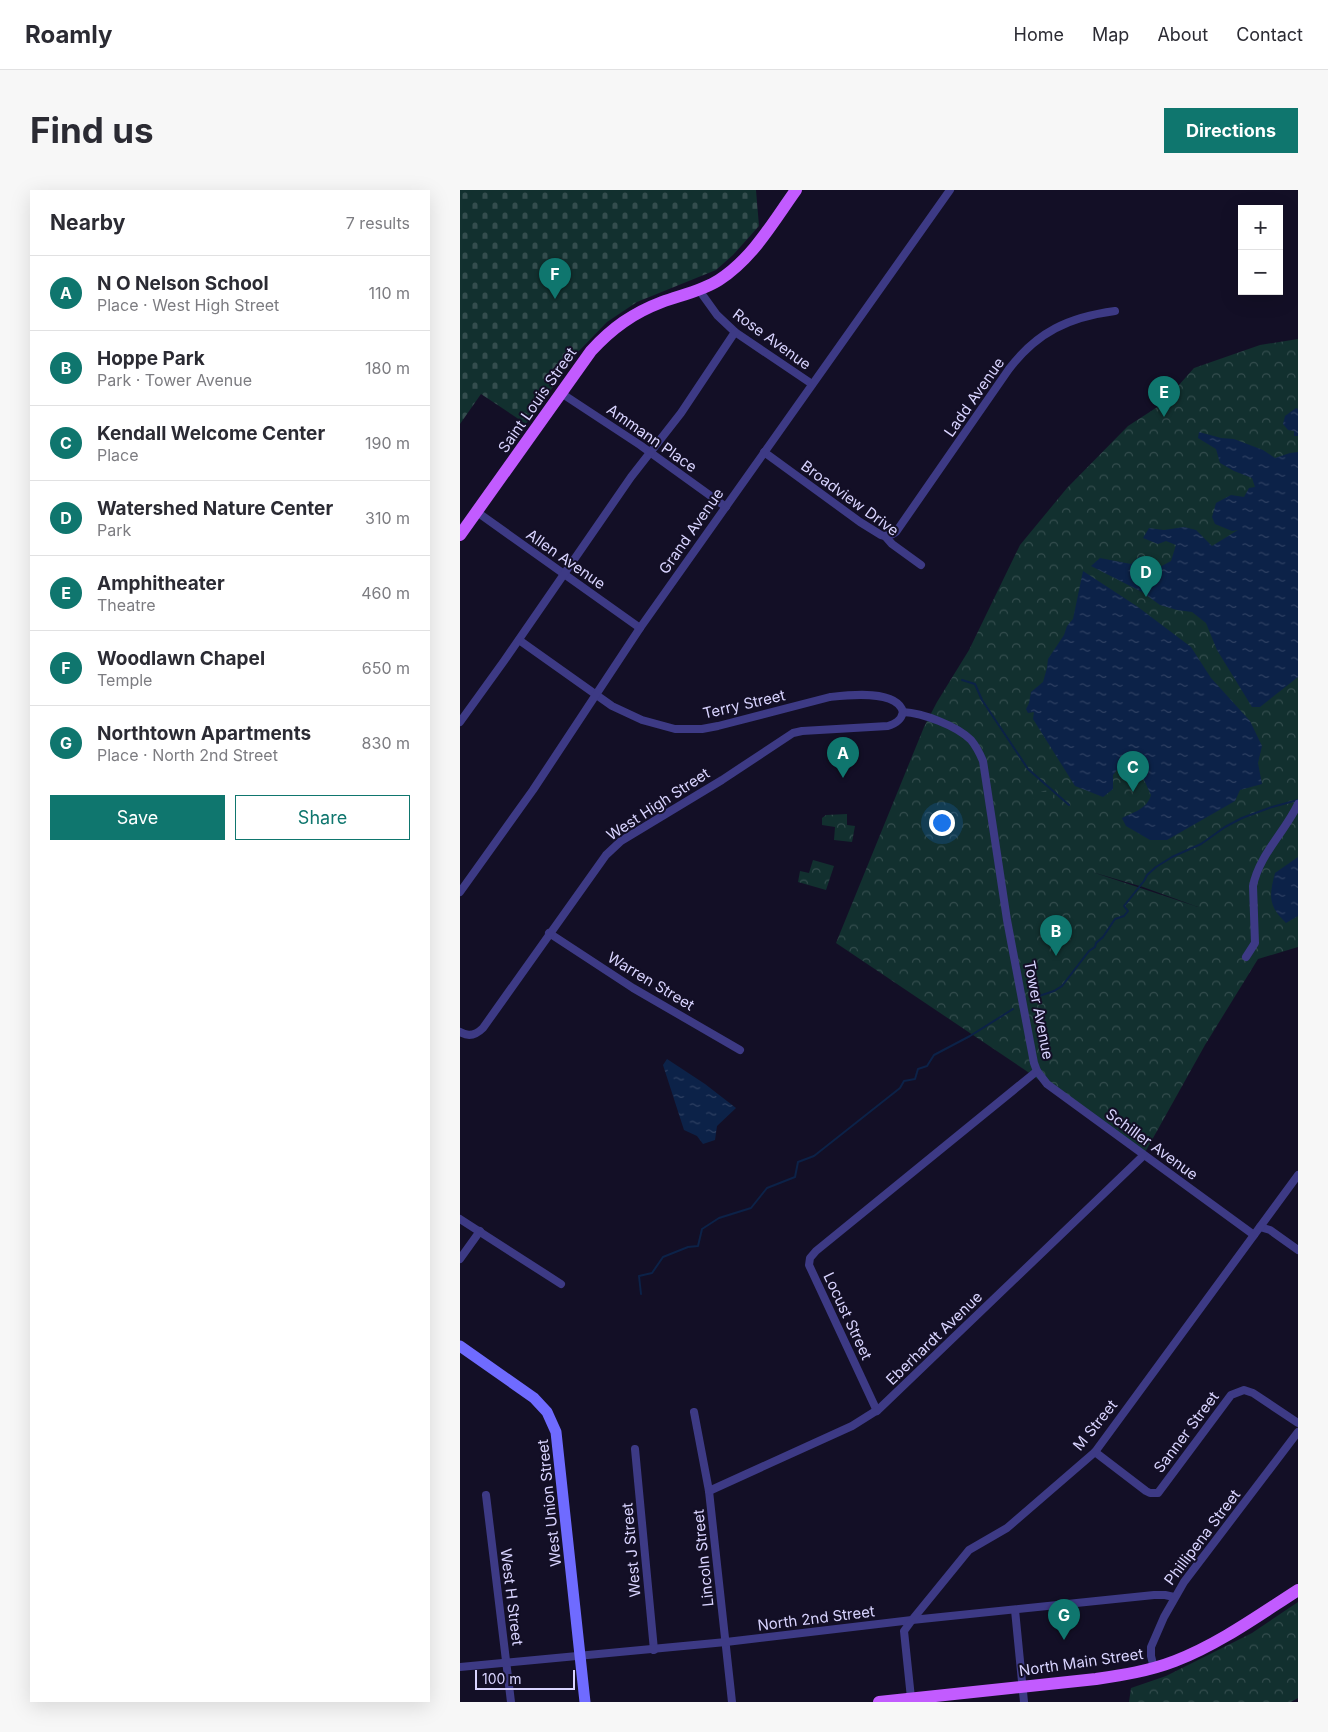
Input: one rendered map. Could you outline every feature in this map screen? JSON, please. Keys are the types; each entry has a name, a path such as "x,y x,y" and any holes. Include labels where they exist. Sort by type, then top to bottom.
{"main road":[{"name":"Saint Louis Street","path":"460,535 591,351 609,332 636,312 699,290 718,281 742,262 757,245 796,190"},
{"name":"North Main Street","path":"879,1702 1023,1687 1128,1674 1154,1668 1204,1648 1298,1590"}],"street":[{"name":"Grand Avenue","path":"460,892 533,790 640,628 950,190"},
{"name":"Rose Avenue","path":"699,290 717,315 735,332 812,384"},
{"name":"Ladd Avenue","path":"886,536 896,532 1009,369 1026,349 1038,338 1060,325 1098,313 1114,311"},
{"path":"460,722 519,640 630,478 681,413 735,332"},
{"name":"Ammann Place","path":"562,393 726,506"},
{"name":"Broadview Drive","path":"764,452 860,522 886,536 899,549 921,565"},
{"name":"Allen Avenue","path":"477,512 640,628"},
{"name":"Terry Street","path":"519,640 612,706 642,720 675,729 702,729 718,726 815,701 845,696 877,695 899,704 903,712"},
{"name":"West High Street","path":"460,1032 470,1035 475,1034 482,1028 613,847 722,780 786,737 802,731 888,726 899,720 903,712"},
{"name":"Tower Avenue","path":"810,1258 816,1250 1037,1071 1007,920 983,761 974,744 963,734 929,717 903,712"},
{"path":"1246,957 1255,943 1254,878 1262,860 1298,804"},
{"name":"Warren Street","path":"549,933 633,988 740,1050"},
{"name":"Schiller Avenue","path":"1037,1071 1047,1084 1143,1156 1254,1235"},
{"name":"Eberhardt Avenue","path":"709,1491 852,1426 877,1411 1143,1156"},
{"name":"M Street","path":"911,1698 904,1631 912,1620 969,1550 1007,1528 1095,1452 1298,1175"},
{"path":"460,1219 561,1284"},
{"path":"1260,1227 1270,1230 1298,1250"},
{"path":"460,1259 480,1231"},
{"name":"Locust Street","path":"810,1258 810,1266 826,1304 877,1411"},
{"name":"West Union Street","path":"460,1346 534,1398 547,1412 556,1432 585,1702"},
{"name":"Sanner Street","path":"1095,1452 1146,1491 1154,1494 1158,1493 1231,1395 1244,1390 1260,1397 1298,1423"},
{"name":"Lincoln Street","path":"694,1412 709,1491 732,1702"},
{"name":"Phillipena Street","path":"1154,1668 1151,1656 1152,1647 1174,1597 1298,1432"},
{"name":"West J Street","path":"635,1449 654,1650"},
{"name":"West H Street","path":"486,1495 511,1702"},
{"name":"North 2nd Street","path":"460,1667 654,1650 912,1620 1154,1595 1174,1597"},
{"path":"1016,1610 1024,1702"}],"green space":[{"path":"460,190 756,190 759,226 733,255 716,270 637,302 607,322 579,351 526,424 481,394 460,424"},
{"path":"1298,339 1298,947 1258,959 1205,1045 1143,1156 1025,1070 836,943 924,727 969,650 1020,545 1067,488 1128,426 1162,404 1194,368 1260,345","holes":["1092,872 1143,887 1198,907"]},
{"path":"1054,787 1059,798 1034,799 1030,796"},
{"path":"847,814 847,825 855,826 852,842 834,840 835,827 822,825 822,818 826,815"},
{"path":"813,860 834,866 826,890 798,882 800,871 809,873"},
{"path":"1298,1602 1298,1698 1291,1702 1129,1702 1131,1688 1166,1676 1252,1633"}],"water":[{"path":"1296,408 1298,409 1298,436 1294,436 1294,431 1288,430 1283,424 1285,416"},
{"path":"1199,432 1221,438 1234,439 1263,450 1275,458 1298,452 1298,677 1260,707 1252,707 1217,650 1206,623 1192,612 1160,605 1142,592 1091,566 1100,558 1131,564 1140,556 1158,568 1171,561 1176,545 1166,541 1158,544 1143,538 1149,528 1164,530 1184,527 1196,530 1212,546 1238,530 1232,531 1215,524 1212,517 1216,503 1231,495 1244,497 1249,488 1255,487 1252,478 1220,463 1216,449 1198,438"},
{"path":"1083,571 1138,607 1191,647 1211,678 1250,721 1262,746 1258,763 1262,784 1240,790 1235,801 1167,840 1150,840 1126,826 1122,818 1140,810 1151,795 1146,783 1137,772 1120,766 1113,775 1113,789 1103,797 1075,786 1033,719 1034,712 1028,713 1026,709 1031,692 1043,682 1048,659 1073,619"},
{"path":"1298,857 1298,916 1286,923 1273,906 1272,888 1275,873"},
{"path":"667,1059 705,1084 736,1108 717,1126 715,1140 703,1144 697,1136 684,1130 663,1065"}],"waterway":[{"path":"962,680 975,684 982,700 1028,769 1069,805"},
{"path":"1036,997 1062,986 1089,951 1103,937 1115,919 1124,916 1128,911 1124,906 1147,875 1156,867 1172,857 1201,844 1225,827 1242,818 1298,800"},
{"path":"641,1294 639,1276 652,1273 663,1257 688,1247 698,1246 702,1229 719,1218 751,1208 767,1188 795,1177 798,1162 814,1156 900,1088 904,1081 915,1079 918,1069 927,1066 934,1055 970,1036 1013,1009"}],"place":[{"name":"Woodlawn Chapel","path":"555,299"},
{"name":"Amphitheater","path":"1164,417"},
{"name":"Watershed Nature Center","path":"1146,597"},
{"name":"N O Nelson School","path":"843,778"},
{"name":"Kendall Welcome Center","path":"1133,792"},
{"name":"Hoppe Park","path":"1056,956"},
{"name":"Northtown Apartments","path":"1064,1640"}]}
